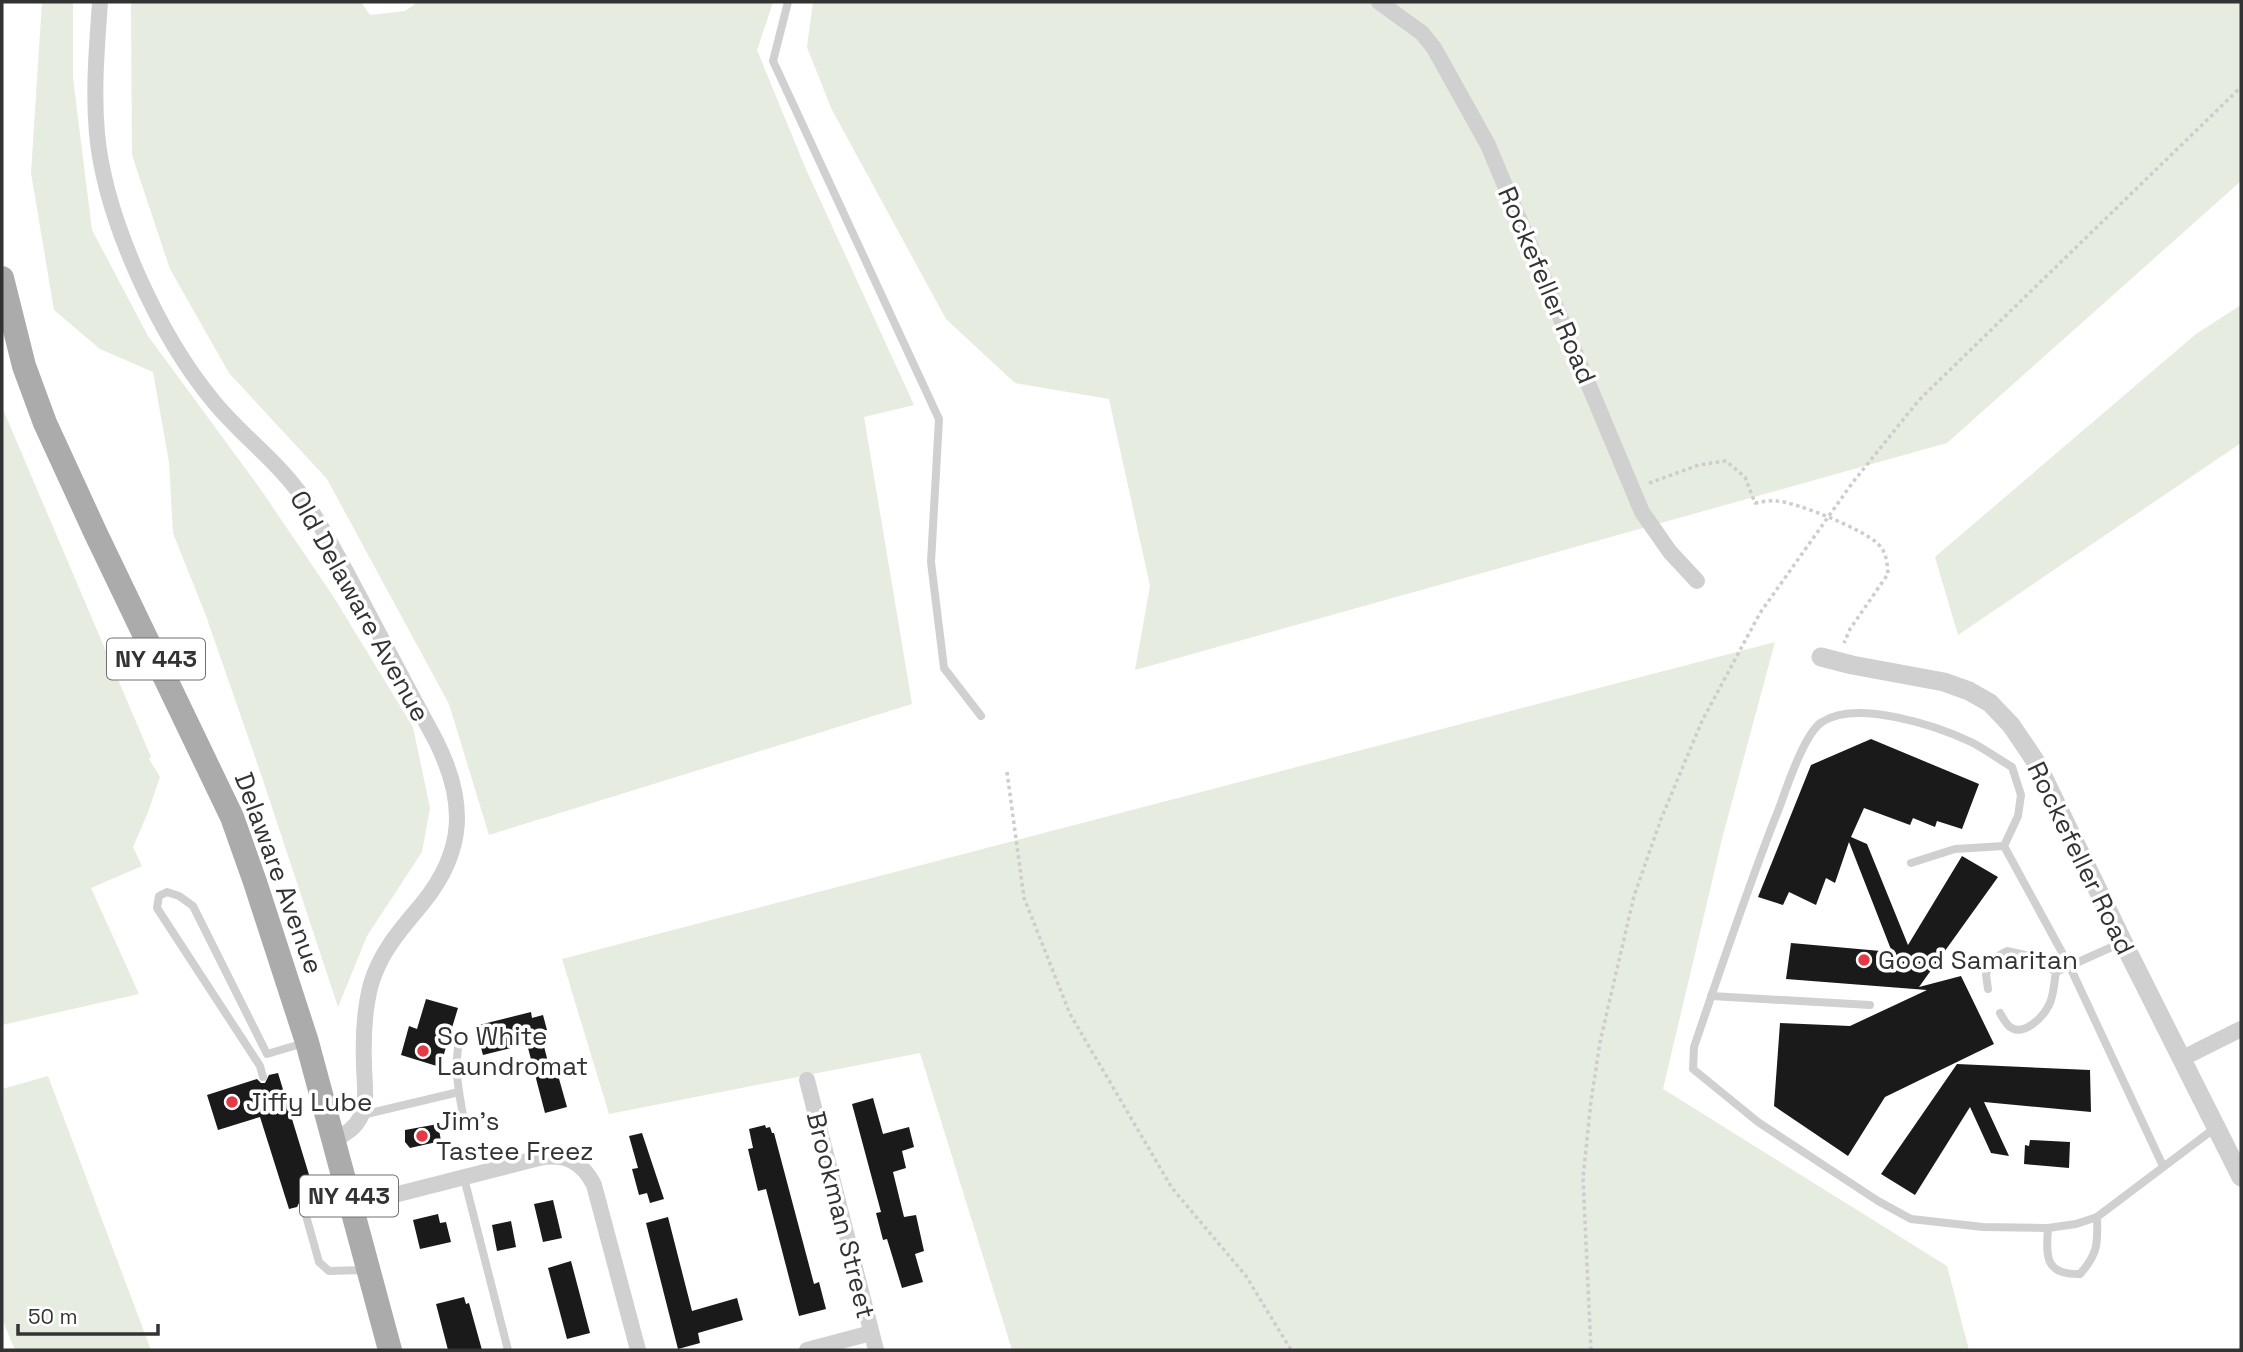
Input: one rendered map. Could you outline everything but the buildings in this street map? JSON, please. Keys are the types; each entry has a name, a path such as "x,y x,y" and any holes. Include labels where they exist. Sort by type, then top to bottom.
{"main road":[{"name":"Delaware Avenue","path":"2,278 24,366 45,423 232,817 307,1042 390,1350"}],"street":[{"name":"Old Delaware Avenue","path":"100,2 94,88 97,137 111,199 133,261 161,319 202,386 287,478 327,536 436,741 455,790 458,825 451,857 437,884 384,952 370,987 364,1039 362,1115"},
{"name":"Rockefeller Road","path":"1378,2 1422,33 1434,48 1488,145 1642,512 1670,552 1697,581"},
{"name":"Rockefeller Road","path":"1829,659 1944,682 1969,691 1990,703 2011,725 2036,762 2241,1177"},
{"path":"2181,1059 2241,1029"},
{"name":"Brookman Street","path":"807,1080 876,1350"},
{"path":"334,1140 353,1129 362,1115"},
{"path":"351,1206 553,1156 574,1161 590,1177 638,1350"},
{"path":"807,1350 871,1333"}],"lane":[{"path":"788,2 773,61 939,419 932,562 944,668 981,716"},
{"path":"2004,846 2018,816 2021,795 2012,767 1970,742 1905,720 1854,712 1821,722 1809,738 1793,773 1743,901 1694,1047 1693,1069 1758,1122 1878,1201 1911,1219 1983,1227 2048,1228 2076,1224 2097,1217 2216,1127"},
{"path":"1911,863 1955,849 2004,846"},
{"path":"2004,846 2070,967 2163,1166"},
{"path":"264,1077 260,1066 157,908 159,896 167,892 179,896 193,906 267,1054 307,1042"},
{"path":"2056,972 2123,942"},
{"path":"1988,989 1986,975 1991,960 2007,951 2035,957 2056,972"},
{"path":"2000,1013 2009,1026 2016,1030 2026,1028 2038,1019 2050,1004 2056,972"},
{"path":"1711,996 1870,1005"},
{"path":"458,1048 456,1068 466,1128"},
{"path":"362,1115 459,1093"},
{"path":"464,1178 508,1350"},
{"path":"303,1205 319,1262 329,1271 369,1270"},
{"path":"2048,1228 2046,1251 2052,1267 2064,1274 2080,1274 2094,1259 2098,1239 2097,1217"}],"path":[{"path":"1633,488 1699,465 1726,461 1745,477 1755,503 1777,501 1827,517 1879,544 1887,558 1888,575 1829,659"},
{"path":"1007,772 1024,898 1070,1014 1172,1188 1246,1276 1291,1350"}],"shaded area":[{"path":"42,2 73,2 73,78 92,230 148,336 259,487 333,596 413,727 430,808 422,852 367,936 338,1007 205,613 173,533 169,462 153,372 100,349 54,310 31,173"},
{"path":"131,2 361,2 370,15 405,11 418,2 773,2 757,50 805,167 914,405 864,417 912,704 489,835 449,704 327,479 229,373 170,269 132,155"},
{"path":"813,2 2241,2 2241,181 1947,443 1135,670 1150,586 1109,399 1015,383 946,319 831,108 807,47"},
{"path":"2241,305 2241,443 1958,635 1935,557 2196,334"},
{"path":"2,407 151,757 149,759 160,777 133,847 142,866 91,888 139,994 2,1025"},
{"path":"1775,642 1723,835 1663,1089 1947,1266 1969,1350 1012,1350 920,1053 609,1114 562,959"},
{"path":"48,1076 151,1350 15,1350 2,1319 2,1089"}],"place":[{"name":"Good Samaritan","path":"1864,960"},
{"name":"So White Laundromat","path":"423,1051"},
{"name":"Jiffy Lube","path":"232,1102"},
{"name":"Jim's Tastee Freez","path":"422,1136"}]}
